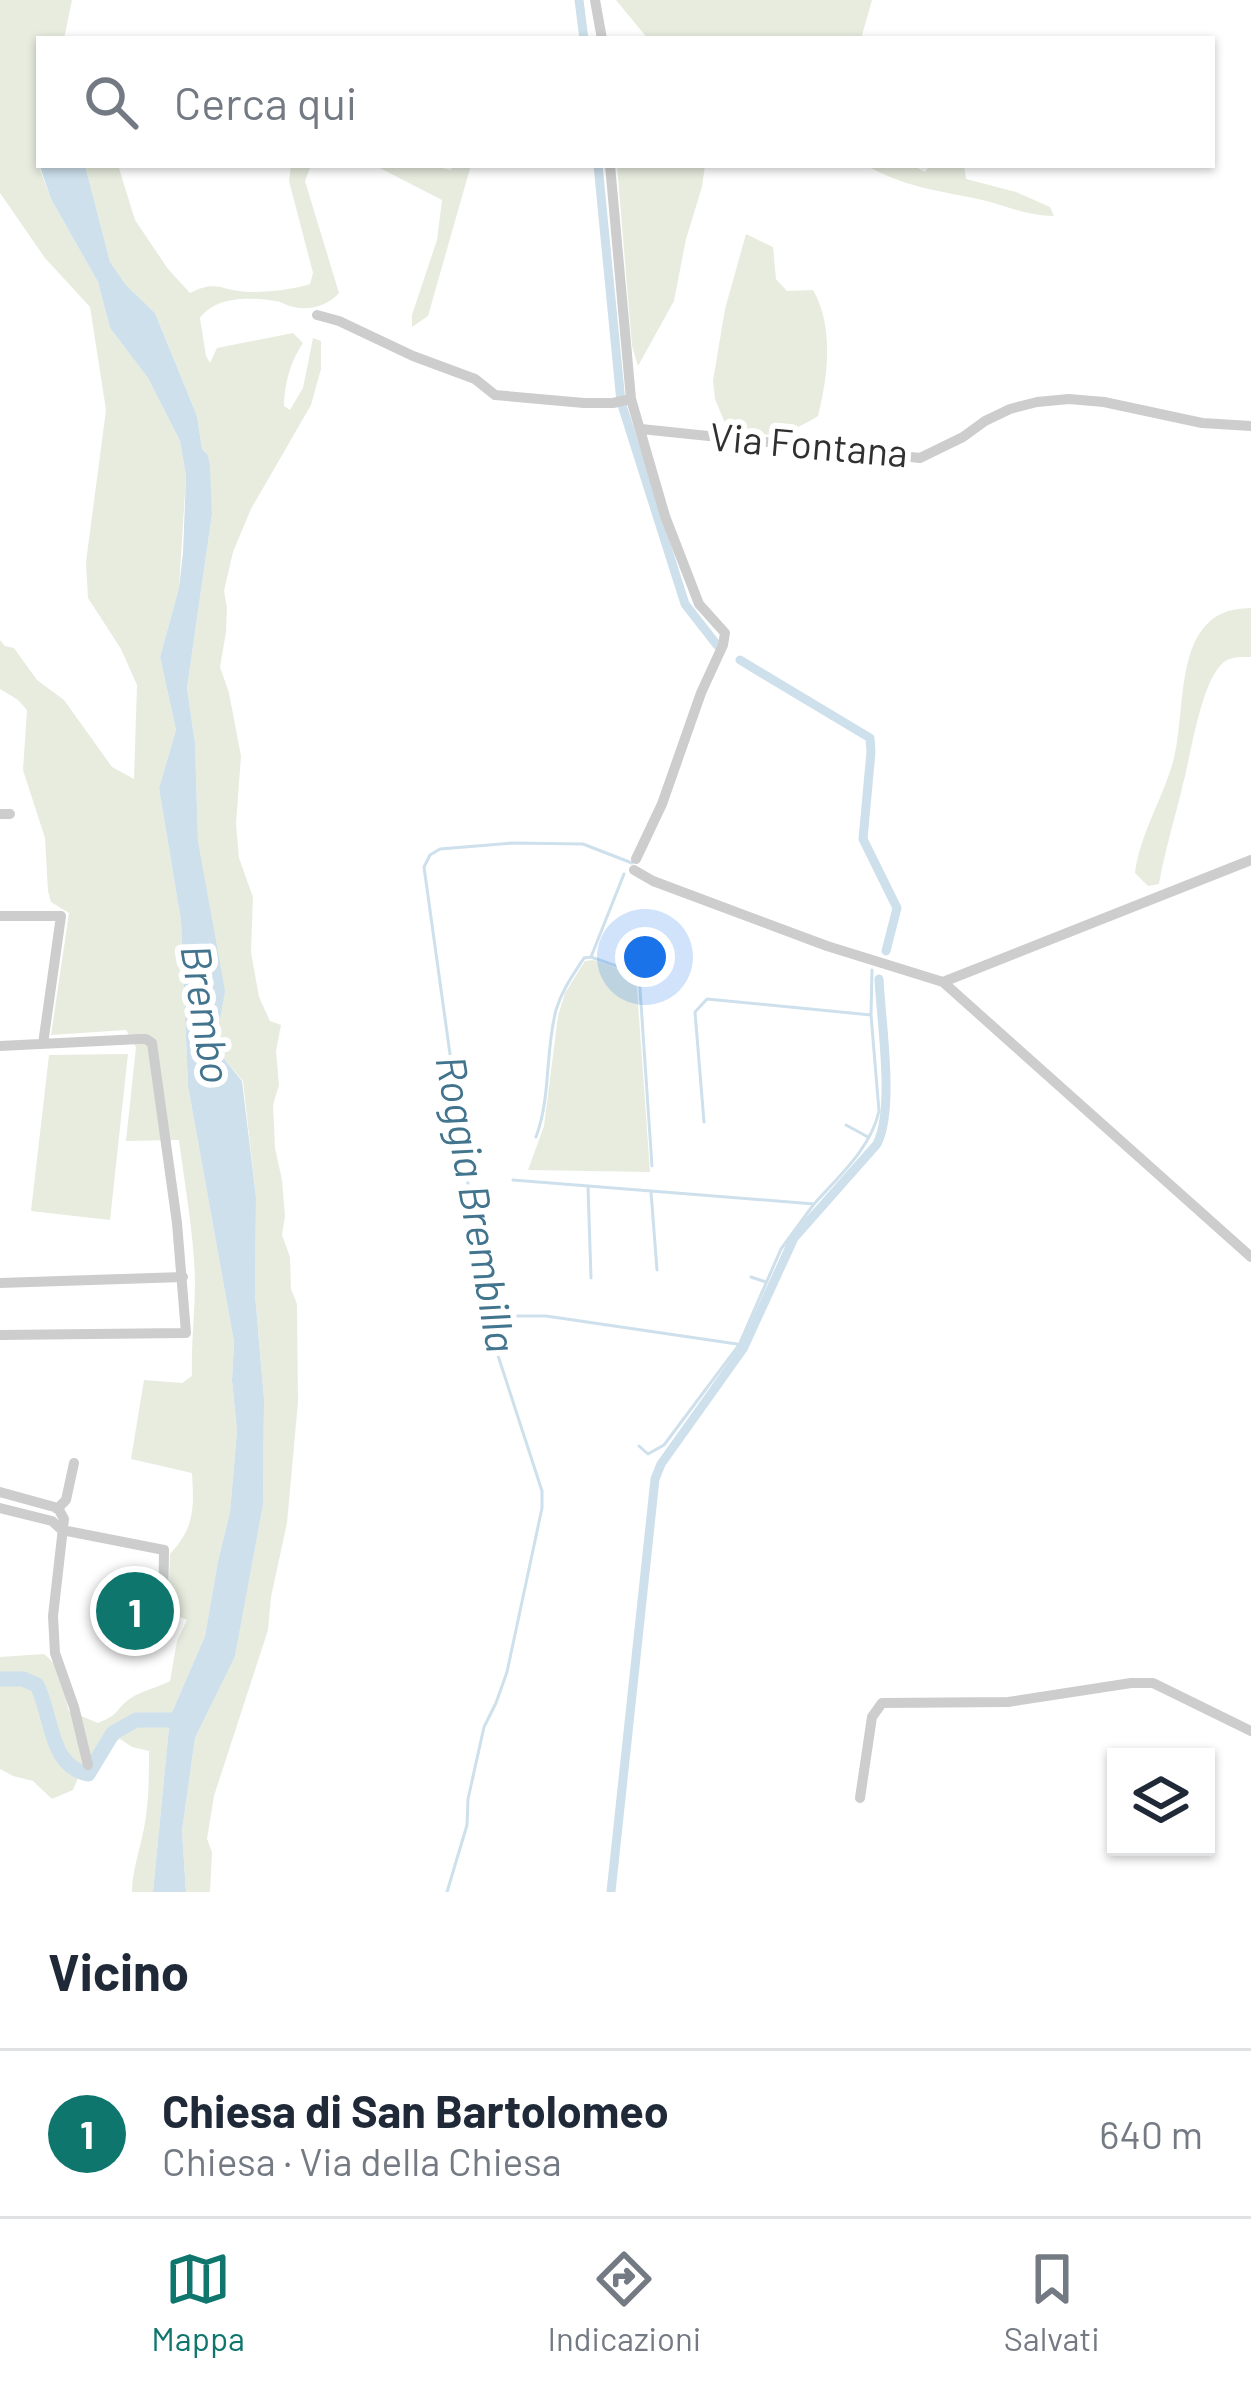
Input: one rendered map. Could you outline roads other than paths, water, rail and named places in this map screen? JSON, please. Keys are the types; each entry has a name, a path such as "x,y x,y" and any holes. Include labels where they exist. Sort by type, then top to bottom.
{"street":[{"path":"595,0 601,36"},
{"path":"610,168 630,399 665,516 699,604 724,633 724,645 700,693 662,804 635,864 653,881 827,946 943,982 1251,1257"},
{"path":"317,315 475,379 495,395 613,403 630,399"},
{"name":"Via Fontana","path":"641,429 920,458 997,416 1037,402 1104,402 1202,423 1251,426"},
{"path":"943,982 1251,860"},
{"path":"0,916 61,916 43,1044"},
{"path":"0,1046 140,1039 152,1043 183,1276 186,1333 0,1335"},
{"path":"0,1283 183,1276"},
{"path":"58,1508 66,1500 74,1463"},
{"path":"0,1492 58,1508 64,1519 57,1526 55,1653 88,1765"},
{"path":"0,1508 164,1550 163,1618"},
{"path":"860,1798 872,1717 882,1703 1008,1702 1153,1683 1251,1730"}],"water":[{"name":"Brembo","path":"40,168 86,168 110,262 155,313 197,416 210,467 212,514 187,688 195,743 198,841 225,991 216,1041 242,1081 256,1197 263,1505 235,1656 195,1738 182,1831 186,1892 153,1892 170,1717 205,1636 230,1512 237,1431 234,1342 188,1086 181,921 159,788 176,730 160,657 179,588 186,476 180,441 148,378 110,328 98,282 51,199"}],"waterway":[{"name":"Roggia Brembilla","path":"579,0 584,36"},
{"name":"Roggia Brembilla","path":"598,168 621,402 685,604 717,645"},
{"name":"Roggia Brembilla","path":"740,660 870,738 863,839 897,908 886,951"},
{"name":"Roggia Brembilla","path":"447,1892 467,1825 484,1727 507,1672 542,1491 485,1306 424,867 440,849 512,843 583,844 632,863"},
{"path":"624,874 591,957 639,974 652,1166"},
{"path":"536,1137 556,1010 584,958 591,957"},
{"path":"815,1203 862,1149 879,1111 872,970"},
{"name":"Roggia Brembilla","path":"611,1892 655,1479 743,1349 794,1238 877,1144 886,1087 879,979"},
{"path":"704,1122 695,1012 707,999 871,1015"},
{"path":"846,1125 868,1137"},
{"path":"513,1180 814,1204 781,1249 739,1345 664,1445 648,1454 639,1446"},
{"path":"588,1187 591,1278"},
{"path":"651,1192 657,1270"},
{"path":"751,1277 766,1282"},
{"path":"503,1316 546,1316 737,1344"},
{"path":"0,1679 23,1679 37,1685 59,1751 75,1769 88,1774 113,1733 136,1720 185,1720"}],"place":[{"name":"Chiesa di San Bartolomeo","path":"135,1611"}]}
